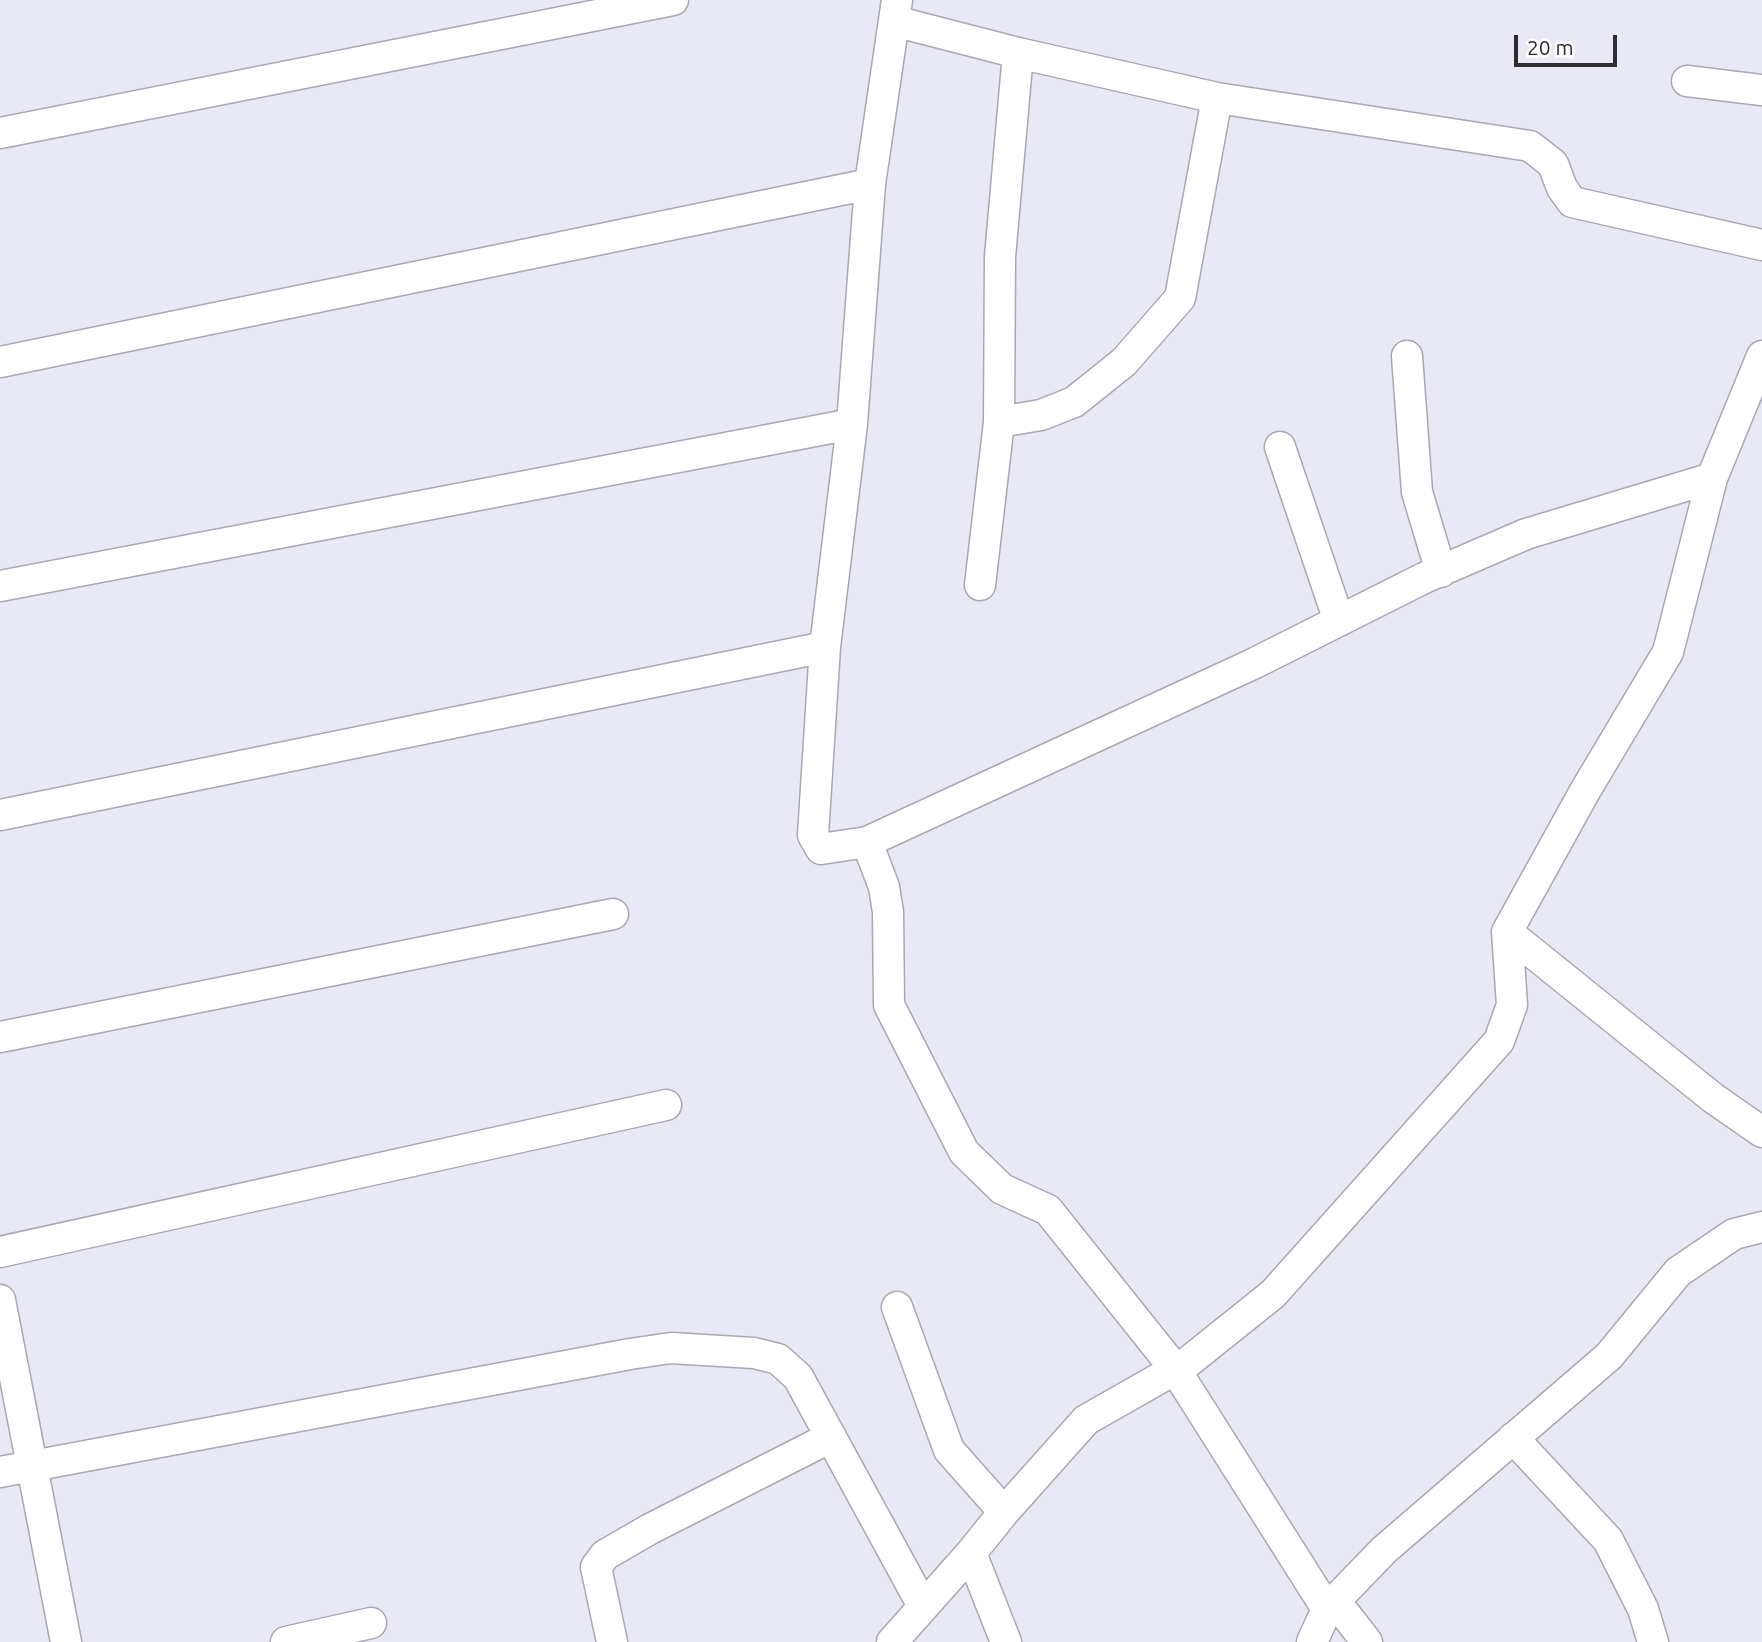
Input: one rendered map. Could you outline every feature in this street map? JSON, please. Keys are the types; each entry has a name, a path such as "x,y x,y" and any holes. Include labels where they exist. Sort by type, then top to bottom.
{"street":[{"path":"0,133 673,0"},
{"path":"1712,478 1527,534 867,842 821,849 813,835 825,647 852,424 870,184 895,10 1018,53 1217,98 1530,146 1553,164 1562,188 1572,202 1762,245"},
{"path":"980,585 999,422 999,257 1018,53"},
{"path":"1687,81 1762,90"},
{"path":"999,422 1041,415 1074,402 1124,362 1180,299 1217,98"},
{"path":"0,362 870,184"},
{"path":"1407,356 1417,492 1441,572"},
{"path":"892,1642 1086,1420 1175,1369 1273,1294 1499,1041 1512,1005 1507,932 1585,791 1668,652 1712,478 1762,356"},
{"path":"0,586 852,424"},
{"path":"1280,447 1339,621"},
{"path":"0,815 825,647"},
{"path":"867,842 884,887 888,912 889,1005 964,1152 1002,1189 1048,1210 1175,1369 1331,1605 1367,1642"},
{"path":"0,1037 613,914"},
{"path":"1507,932 1713,1098 1762,1132"},
{"path":"0,1252 666,1105"},
{"path":"1312,1642 1331,1605 1384,1550 1609,1356 1678,1272 1734,1234 1762,1227"},
{"path":"0,1300 66,1642"},
{"path":"897,1307 950,1450 1004,1512"},
{"path":"0,1472 671,1348 754,1353 778,1359 798,1377 923,1605"},
{"path":"612,1642 596,1567 605,1555 650,1529 831,1437"},
{"path":"1513,1438 1608,1539 1643,1609 1653,1642"},
{"path":"971,1553 1006,1642"},
{"path":"286,1642 371,1623"}]}
